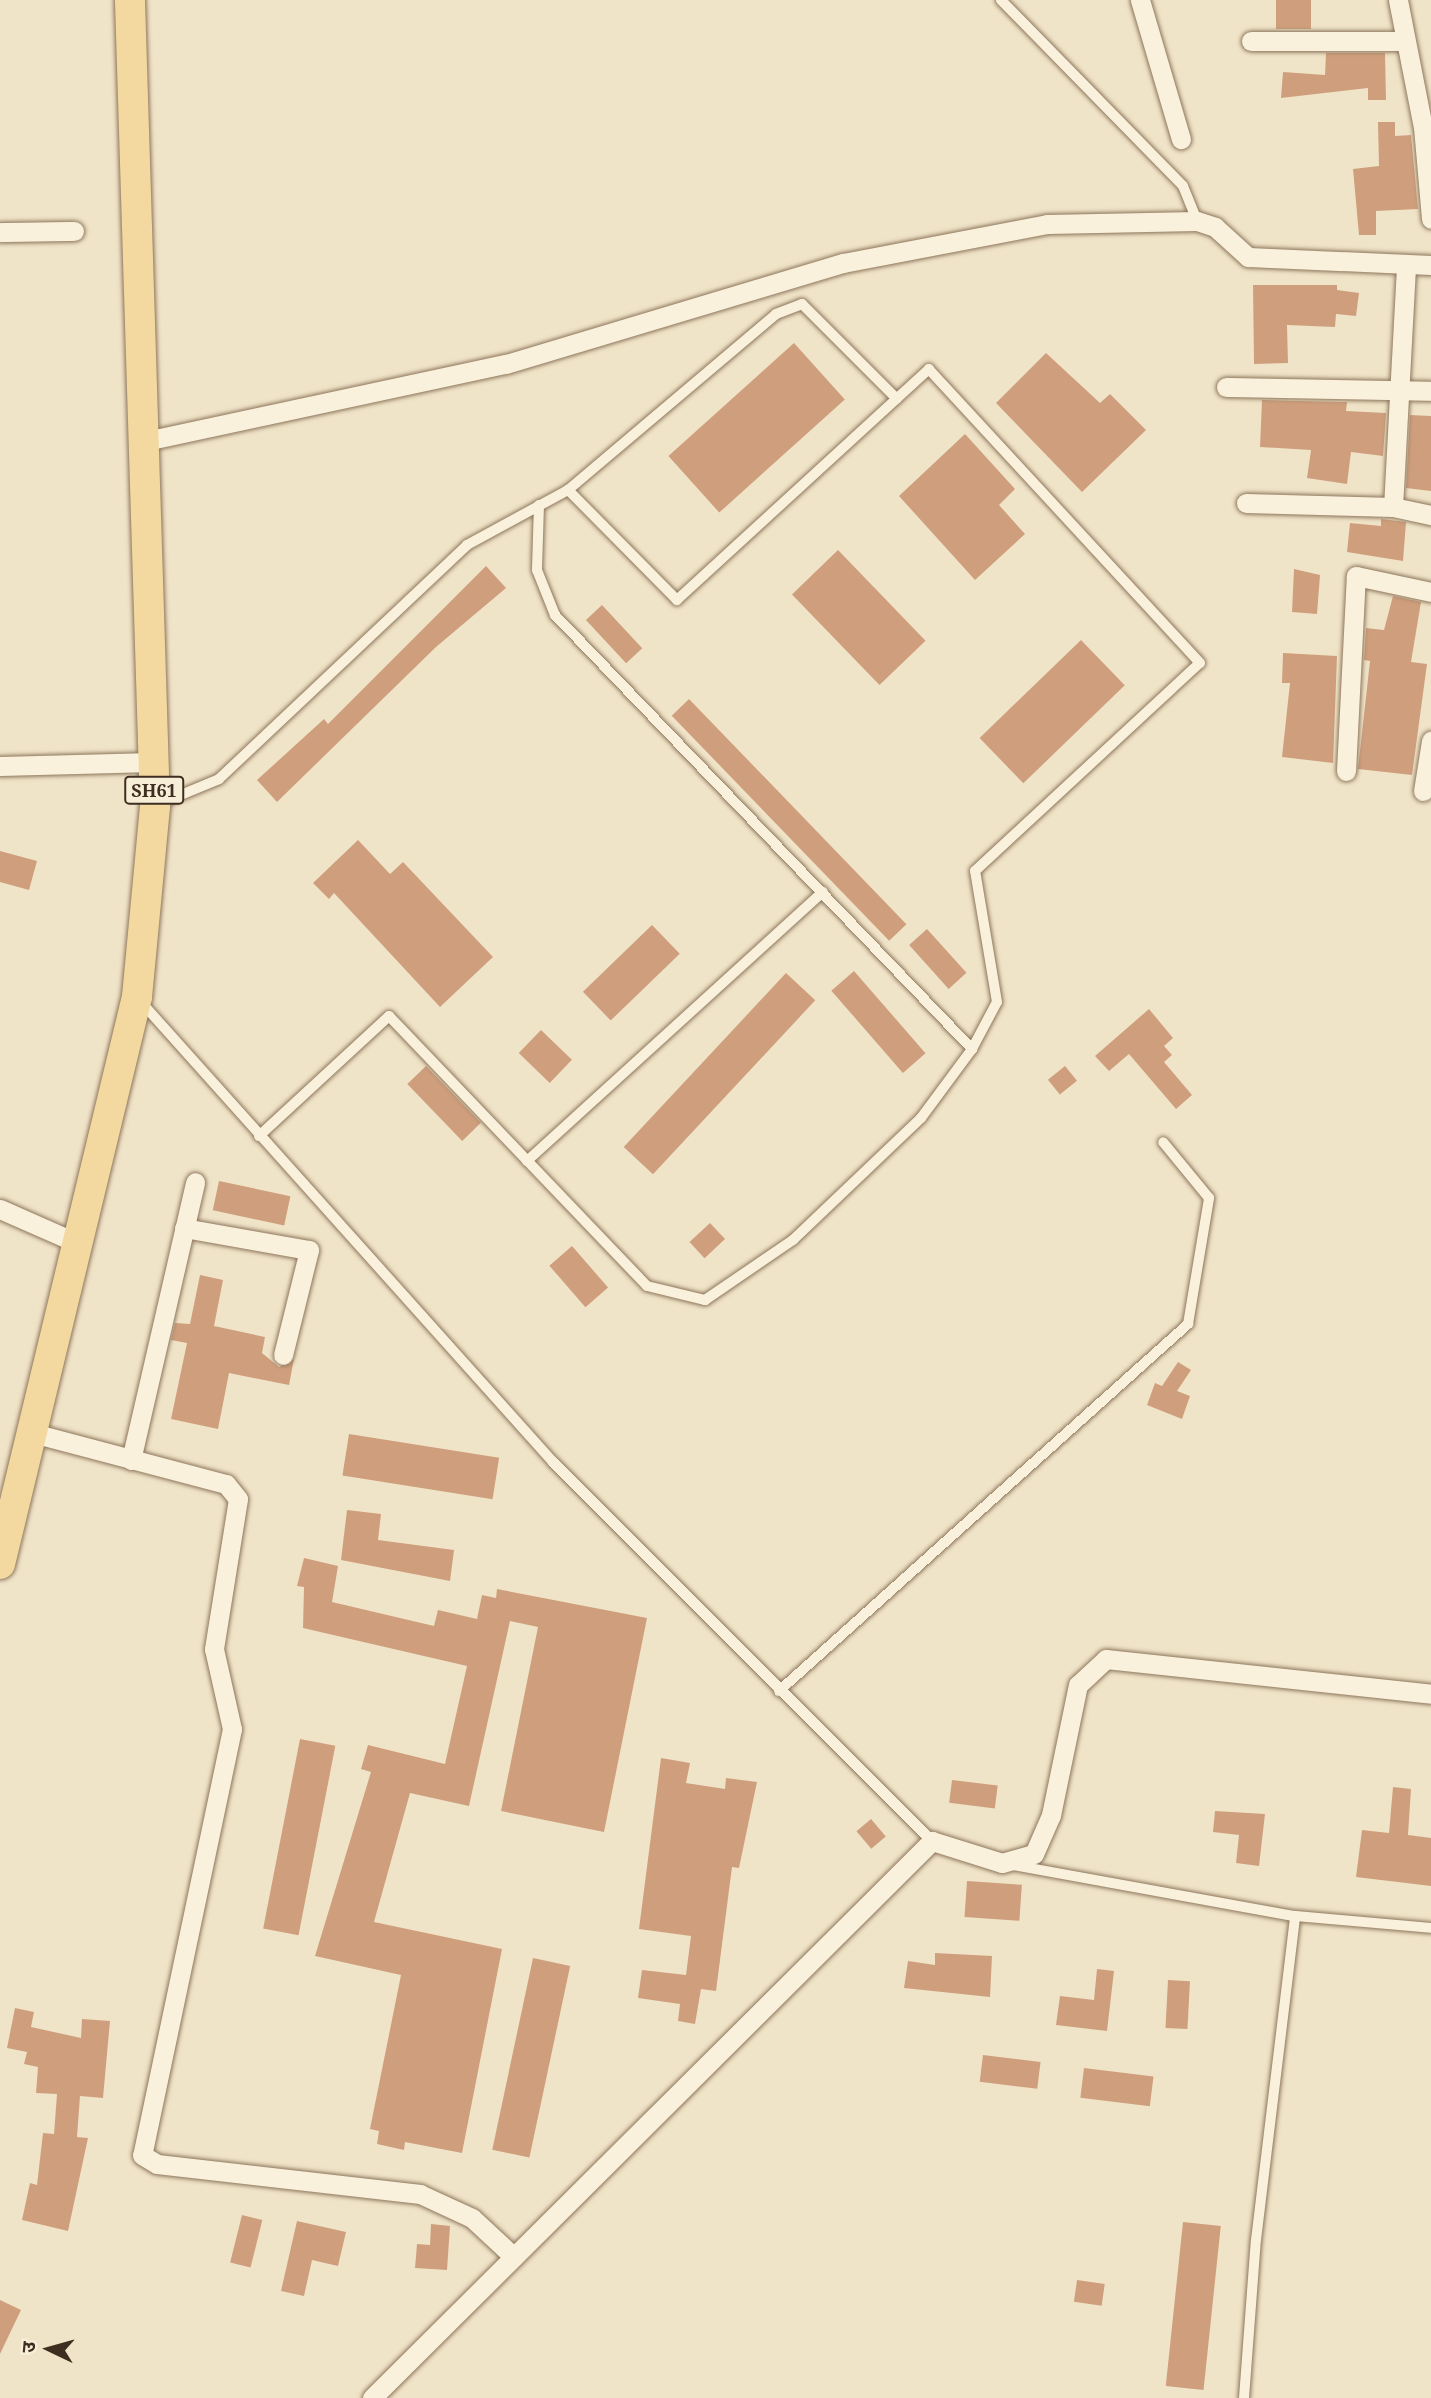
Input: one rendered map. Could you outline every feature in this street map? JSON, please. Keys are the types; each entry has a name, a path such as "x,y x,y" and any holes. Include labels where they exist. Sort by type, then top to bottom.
{"main road":[{"name":"SH61","path":"1,1554 136,997 155,806 141,442 130,0"}],"street":[{"path":"1140,0 1181,139"},
{"path":"1398,0 1404,41 1422,71 1431,219"},
{"path":"1251,41 1404,41"},
{"path":"141,442 506,364 844,263 1047,224 1197,221 1215,227 1248,257 1431,265"},
{"path":"0,232 74,231"},
{"path":"1393,507 1406,264"},
{"path":"1226,387 1431,391"},
{"path":"1246,503 1393,507 1431,515"},
{"path":"1346,771 1356,576 1431,592"},
{"path":"1423,791 1431,741"},
{"path":"0,766 153,762"},
{"path":"131,1460 195,1182"},
{"path":"0,1209 77,1243"},
{"path":"184,1228 309,1250 283,1355"},
{"path":"29,1432 226,1484 238,1499 214,1649 232,1729 142,2155 157,2164 420,2194 472,2218 513,2257"},
{"path":"372,2398 932,1840 1002,1863 1034,1854 1051,1815 1078,1685 1106,1659 1431,1694"}],"lane":[{"path":"1001,0 1183,186 1197,221"},
{"path":"155,806 219,779 467,545 568,490 776,314 802,304 897,399"},
{"path":"259,1136 389,1016 647,1286 705,1300 793,1240 921,1118 972,1049 997,1002 975,871 1200,663 929,369 677,600 568,490"},
{"path":"539,505 537,570 555,615 972,1049"},
{"path":"527,1161 824,892"},
{"path":"136,997 553,1462 779,1691 932,1840"},
{"path":"779,1691 1188,1324 1209,1198 1163,1142"},
{"path":"1002,1863 1295,1916 1431,1928"},
{"path":"1244,2398 1256,2240 1295,1916"}],"building":[{"path":"1276,0 1311,0 1311,29 1276,29"},
{"path":"1326,53 1385,53 1386,100 1368,100 1368,88 1281,98 1283,72 1325,75"},
{"path":"1378,122 1395,122 1395,136 1411,135 1418,209 1376,211 1376,235 1359,235 1353,169 1379,166"},
{"path":"1253,285 1337,285 1337,290 1359,293 1356,316 1336,314 1335,327 1287,325 1288,363 1254,364"},
{"path":"794,343 845,399 719,513 668,456"},
{"path":"1046,353 1100,403 1110,394 1146,430 1082,492 996,403"},
{"path":"1262,400 1347,402 1346,411 1386,413 1383,456 1351,452 1347,484 1307,478 1311,450 1260,447"},
{"path":"1410,415 1431,416 1431,491 1406,488"},
{"path":"965,434 1015,489 999,505 1025,534 975,580 899,496"},
{"path":"1381,519 1406,522 1403,561 1347,552 1350,523 1381,526"},
{"path":"838,550 926,641 879,685 792,594"},
{"path":"486,566 506,588 436,647 277,802 257,780 324,719 328,724"},
{"path":"1294,569 1320,575 1317,614 1292,612"},
{"path":"1393,596 1421,602 1411,662 1427,664 1412,775 1358,769 1370,661 1364,660 1366,628 1384,630"},
{"path":"602,605 642,648 626,663 586,620"},
{"path":"1081,640 1125,685 1023,783 980,738"},
{"path":"1283,653 1337,656 1333,763 1282,757 1290,683 1282,683"},
{"path":"689,699 906,924 889,941 672,716"},
{"path":"358,840 390,874 403,862 493,957 440,1007 334,893 329,899 313,883"},
{"path":"0,851 37,861 29,890 0,882"},
{"path":"652,925 680,954 611,1020 583,992"},
{"path":"927,929 966,973 949,989 909,945"},
{"path":"854,971 926,1053 903,1073 831,991"},
{"path":"786,973 815,1000 653,1174 624,1147"},
{"path":"1149,1009 1173,1038 1164,1046 1172,1055 1164,1062 1192,1095 1176,1109 1129,1054 1109,1071 1095,1056"},
{"path":"541,1030 572,1060 550,1083 519,1053"},
{"path":"426,1066 481,1123 462,1141 407,1084"},
{"path":"1065,1066 1077,1081 1060,1095 1048,1080"},
{"path":"219,1181 290,1196 284,1226 213,1210"},
{"path":"710,1223 725,1239 705,1258 690,1242"},
{"path":"572,1246 608,1288 585,1307 549,1266"},
{"path":"200,1275 223,1280 214,1326 265,1337 262,1353 279,1367 294,1359 289,1385 229,1373 218,1429 171,1419 187,1343 171,1340 175,1323 190,1324"},
{"path":"1178,1362 1191,1370 1177,1391 1190,1396 1182,1419 1147,1405 1155,1383 1162,1386"},
{"path":"349,1434 499,1458 493,1499 342,1475"},
{"path":"347,1510 381,1514 378,1540 454,1550 450,1581 341,1560"},
{"path":"304,1558 338,1566 332,1602 434,1626 438,1610 477,1619 482,1595 496,1598 497,1589 647,1618 604,1832 501,1811 538,1627 510,1621 469,1806 410,1793 374,1922 502,1949 462,2153 405,2142 404,2150 377,2144 379,2131 370,2129 401,1975 315,1956 371,1772 361,1769 368,1745 445,1764 467,1666 303,1628 304,1587 297,1586"},
{"path":"300,1739 335,1746 299,1935 263,1928"},
{"path":"661,1758 690,1763 686,1783 725,1789 726,1778 757,1782 739,1868 732,1867 716,1991 701,1989 695,2024 678,2021 680,2004 638,1998 642,1970 686,1975 691,1936 639,1929"},
{"path":"952,1780 998,1786 995,1808 949,1803"},
{"path":"1393,1787 1411,1789 1408,1835 1431,1838 1431,1886 1356,1877 1362,1830 1389,1833"},
{"path":"1215,1811 1265,1814 1259,1866 1236,1863 1239,1835 1213,1832"},
{"path":"871,1819 886,1837 871,1849 856,1831"},
{"path":"967,1881 1022,1885 1019,1921 964,1917"},
{"path":"935,1953 992,1956 990,1997 904,1988 908,1961 935,1965"},
{"path":"533,1958 570,1966 529,2158 492,2150"},
{"path":"1097,1969 1114,1971 1107,2031 1056,2025 1060,1996 1094,2000"},
{"path":"1168,1980 1190,1981 1187,2029 1165,2028"},
{"path":"15,2008 34,2012 31,2027 81,2038 82,2019 110,2021 103,2098 80,2096 77,2137 88,2138 68,2231 22,2220 30,2183 37,2185 43,2133 54,2134 57,2094 36,2093 38,2067 24,2064 27,2052 7,2048"},
{"path":"983,2055 1041,2062 1037,2089 980,2082"},
{"path":"1084,2068 1153,2077 1150,2106 1080,2098"},
{"path":"242,2215 262,2220 251,2268 230,2263"},
{"path":"297,2221 346,2232 338,2266 312,2260 304,2296 281,2291"},
{"path":"1183,2222 1221,2226 1204,2390 1166,2386"},
{"path":"431,2224 450,2226 447,2270 415,2268 417,2244 430,2245"},
{"path":"1077,2280 1105,2284 1102,2306 1074,2302"},
{"path":"0,2300 21,2310 0,2354"}]}
